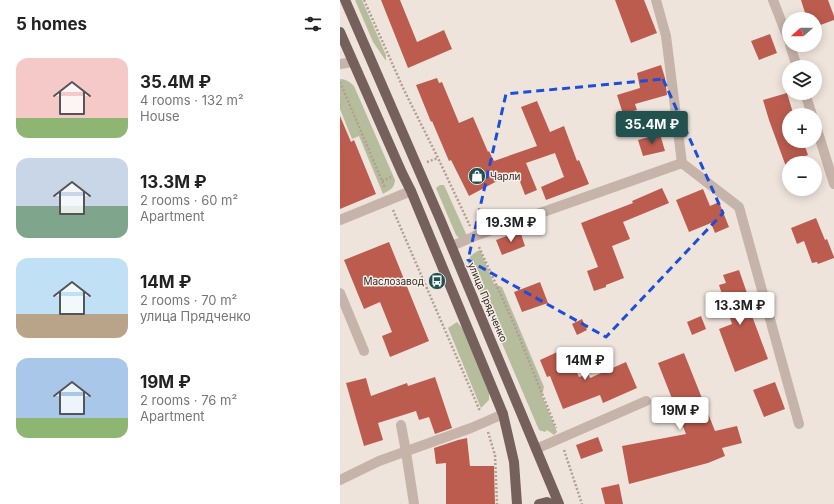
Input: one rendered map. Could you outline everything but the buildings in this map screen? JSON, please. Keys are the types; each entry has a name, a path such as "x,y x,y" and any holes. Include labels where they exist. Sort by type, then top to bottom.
{"main road":[{"name":"улица Прядченко","path":"345,0 452,246 559,504"},
{"path":"340,32 411,191 503,414 514,462 517,504"},
{"path":"436,253 452,246"},
{"path":"539,504 547,502 551,504"}],"street":[{"path":"656,0 666,36 682,163 739,207 798,424"},
{"path":"773,0 782,23"},
{"path":"340,64 353,62"},
{"path":"822,145 834,184"},
{"path":"452,246 474,236 682,163"},
{"path":"340,220 411,191"},
{"path":"340,293 364,350"},
{"path":"536,449 646,401"},
{"path":"340,480 379,461 471,428 503,414"},
{"path":"401,425 414,504"}],"path":[{"path":"364,0 404,90 438,158 514,324 560,439 582,504"},
{"path":"340,82 484,422 495,455 497,504"}],"highlighted area":[{"path":"663,79 723,213 606,337 468,260 506,94"}],"green space":[{"path":"355,0 362,0 386,55 386,61 373,42"},
{"path":"340,79 348,81 354,86 395,180 393,187 383,194 359,136 352,139 340,109"},
{"path":"440,185 444,185 467,236 460,239 456,235 436,188"},
{"path":"480,250 494,284 502,287 544,387 542,396 557,432 554,435 547,430 545,432 539,430 468,264 472,255"},
{"path":"457,322 464,330 489,392 489,400 481,408 448,328"}],"place":[{"name":"Чарли","path":"477,176"},
{"name":"Маслозавод","path":"437,281"}]}
